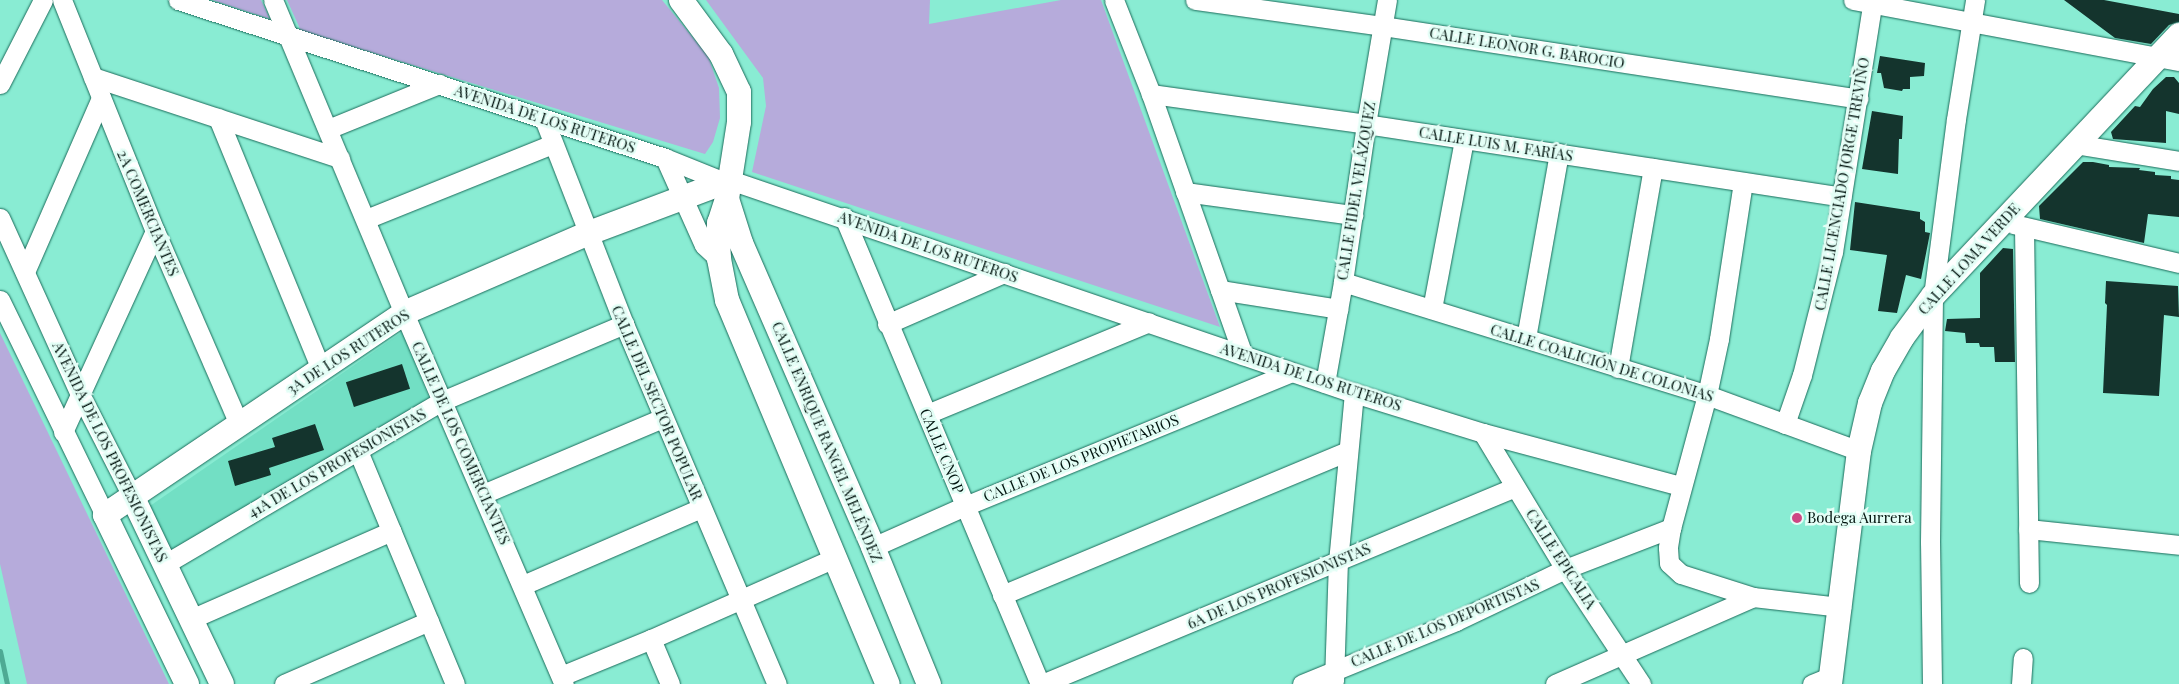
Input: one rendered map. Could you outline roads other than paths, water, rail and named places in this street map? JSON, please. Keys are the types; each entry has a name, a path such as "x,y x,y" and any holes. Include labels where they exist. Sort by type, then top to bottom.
{"street":[{"path":"0,84 42,0"},
{"name":"2A COMERCIANTES","path":"62,0 155,231 239,424"},
{"name":"AVENIDA DE LOS RUTEROS","path":"178,0 665,158 726,187 844,218 1325,383 1483,432 1681,486"},
{"name":"CALLE DE LOS COMERCIANTES","path":"273,0 290,36 404,313 562,680"},
{"name":"CALLE ENRIQUE RANGEL MELÉNDEZ","path":"681,0 721,54 738,92 740,122 719,224 719,259 724,285 734,317 888,684"},
{"path":"1114,0 1151,94 1243,355"},
{"name":"CALLE LEONOR G. BAROCIO","path":"1195,0 1383,26 1858,98"},
{"name":"CALLE FIDEL VELÁZQUEZ","path":"1325,383 1343,282 1366,124 1387,0"},
{"path":"1854,0 1873,2 2169,59"},
{"path":"1932,684 1930,542 1933,296 1976,0"},
{"name":"CALLE LICENCIADO JORGE TREVIÑO","path":"1785,424 1802,375 1820,310 1833,252 1873,2"},
{"name":"CALLE LOMA VERDE","path":"1841,607 1859,451 1870,403 1883,371 1902,338 1933,296 2013,224 2074,144 2169,59 2179,35"},
{"path":"93,77 340,158"},
{"path":"328,129 439,84"},
{"name":"CALLE LUIS M. FARÍAS","path":"1151,94 1366,124 1842,196"},
{"path":"25,272 101,98"},
{"path":"218,118 322,369"},
{"name":"CALLE DEL SECTOR POPULAR","path":"544,119 624,324 777,684"},
{"path":"1432,309 1464,140"},
{"path":"366,219 553,144"},
{"path":"2074,144 2179,162"},
{"path":"1526,338 1560,153"},
{"path":"665,158 704,245 719,259"},
{"path":"1618,368 1653,168"},
{"path":"1743,182 1722,321 1707,395 1671,528 1668,557 1674,569 1681,574 1708,584 1753,597 1841,607 1825,681"},
{"name":"CALLE ENRIQUE RANGEL MELÉNDEZ","path":"726,187 741,243 754,275 873,547 929,684"},
{"name":"3A DE LOS RUTEROS","path":"105,515 404,313 589,233 681,197 726,187"},
{"path":"1185,192 1353,215"},
{"name":"AVENIDA DE LOS PROFESIONISTAS","path":"0,218 80,394 132,496 222,684"},
{"name":"CALLE CNOP","path":"844,218 887,324 1041,684"},
{"path":"2029,583 2013,224 2179,263"},
{"path":"63,432 155,231"},
{"path":"724,285 729,278 737,274 746,272 754,275"},
{"path":"887,324 1004,273"},
{"name":"CALLE COALICIÓN DE COLONIAS","path":"1343,282 1707,395 1859,451"},
{"path":"1220,290 1338,309"},
{"path":"0,300 187,684"},
{"path":"927,414 1150,322"},
{"name":"41A DE LOS PROFESIONISTAS","path":"165,564 442,401 624,324"},
{"name":"CALLE DE LOS PROPIETARIOS","path":"873,547 965,506 1291,372"},
{"path":"1334,677 1338,562 1354,392"},
{"path":"483,494 663,418"},
{"name":"CALLE EPICALIA","path":"1483,432 1565,569 1623,654 1641,684"},
{"path":"358,450 455,684"},
{"path":"1002,595 1348,451"},
{"name":"6A DE LOS PROFESIONISTAS","path":"1041,684 1515,487"},
{"path":"522,585 701,508"},
{"name":"CALLE DE LOS DEPORTISTAS","path":"1302,684 1334,677 1565,569 1671,528"},
{"path":"2028,529 2179,545"},
{"path":"191,619 391,531"},
{"path":"562,680 835,558"},
{"path":"1554,684 1753,597"},
{"path":"284,684 429,621"},
{"path":"652,640 670,684"},
{"path":"2021,684 2023,658"}],"waterway":[{"path":"0,651 7,684"}],"place":[{"name":"Bodega Aurrera","path":"1797,518"}]}
